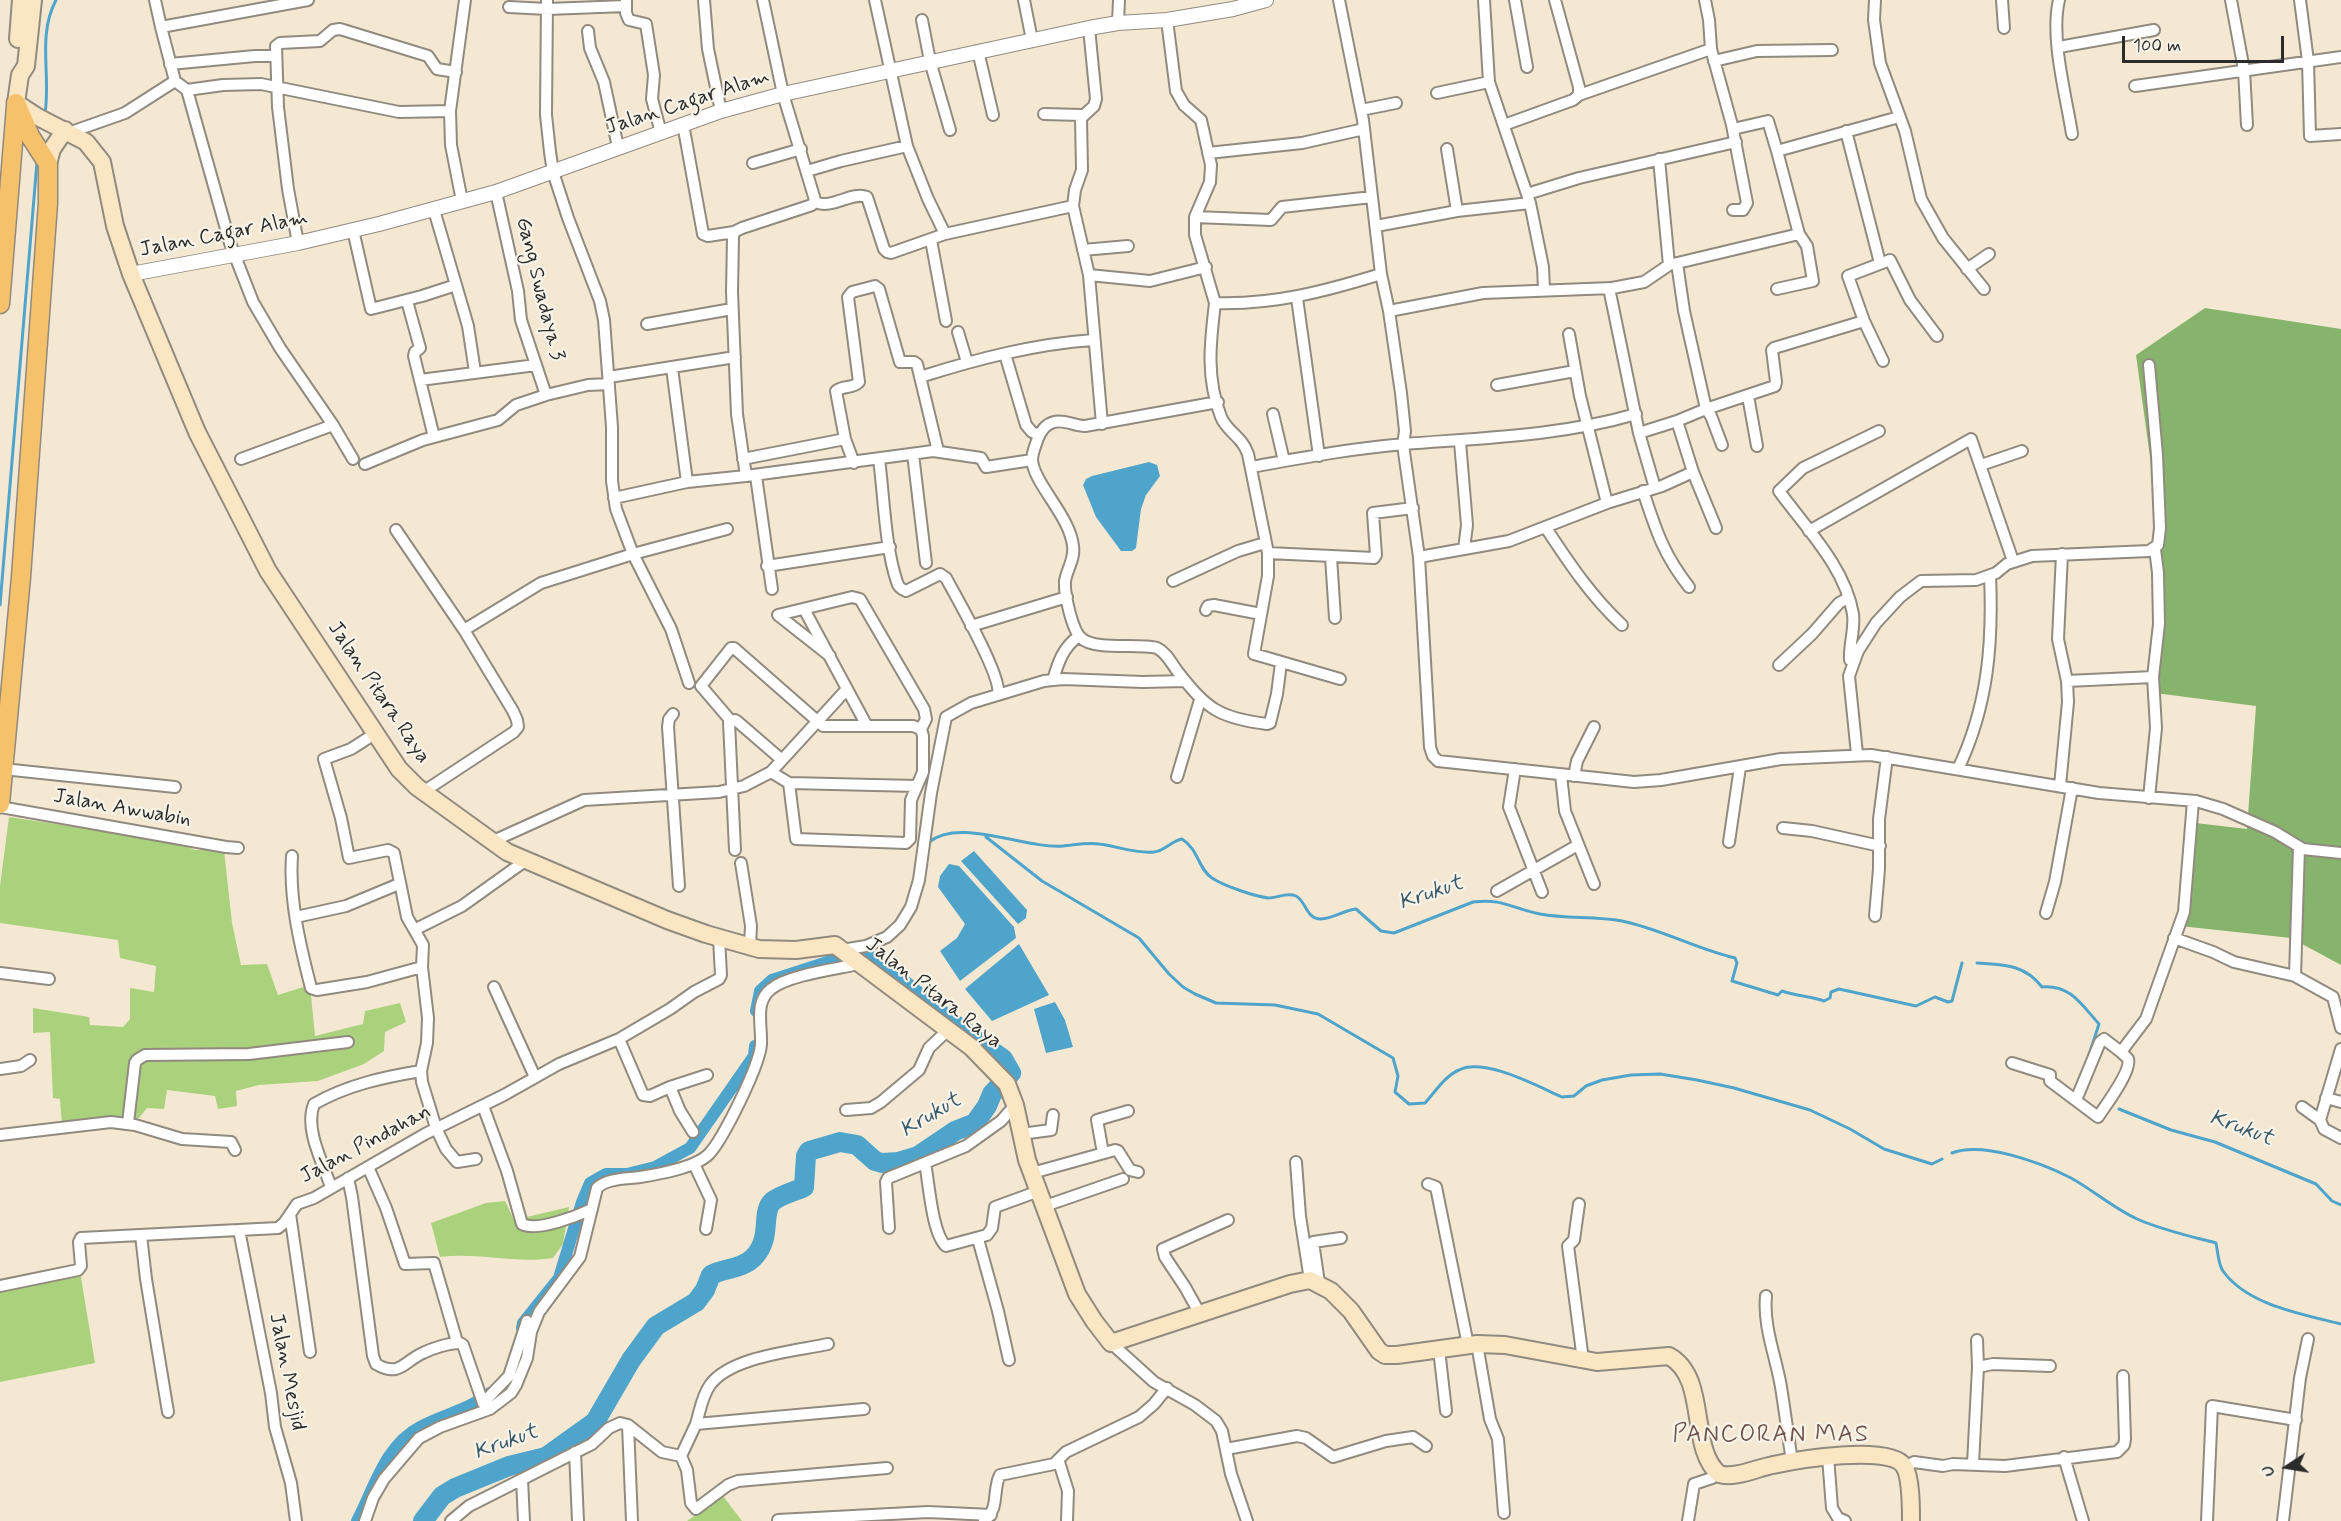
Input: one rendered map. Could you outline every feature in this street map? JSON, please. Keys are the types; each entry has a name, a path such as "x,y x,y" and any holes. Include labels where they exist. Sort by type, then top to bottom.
{"highway":[{"path":"0,806 3,769 4,663 21,577 48,215 48,164 8,103"},
{"path":"0,304 8,103"}],"main road":[{"path":"20,75 15,66 21,0"},
{"path":"8,103 26,66 33,0"},
{"name":"Jalan Pitara Raya","path":"8,103 86,142 102,162 116,226 131,274 197,432 268,571 403,775 491,842 525,861 667,920 750,946 784,950 833,945 971,1047 1002,1078 1016,1105 1032,1173 1077,1294 1094,1321 1112,1343"},
{"path":"48,164 52,149 68,131"},
{"path":"1112,1343 1290,1284 1314,1282 1331,1291 1345,1304 1382,1353 1398,1355 1472,1344 1505,1346 1583,1360 1609,1362 1663,1355 1674,1359 1682,1367 1690,1383 1707,1457 1716,1472 1725,1476 1792,1461 1828,1457 1886,1456 1899,1461 1905,1467 1911,1521"}],"street":[{"path":"155,0 175,81 188,90 230,243 254,302 333,425 352,459"},
{"path":"162,27 308,0"},
{"path":"462,201 451,145 450,111 465,0"},
{"path":"704,0 708,49 721,111"},
{"path":"763,0 783,94 815,202"},
{"path":"875,0 907,146 945,234"},
{"path":"1024,0 1032,40"},
{"path":"1118,23 1119,0"},
{"name":"Jalan Cagar Alam","path":"131,274 298,243 434,210 496,192 721,111 783,94 1089,28 1118,23 1167,20 1232,4 1266,0"},
{"path":"1339,0 1364,129 1381,274 1389,311 1401,397 1405,432 1403,444 1419,557 1430,747 1433,756 1441,763 1647,782 1781,759 1857,754 2072,788 2193,801 2223,809 2267,828 2299,847 2341,853"},
{"path":"1484,0 1489,82 1529,198 1543,267 1544,289"},
{"path":"1515,0 1527,67"},
{"path":"1555,0 1579,87 1579,95"},
{"path":"1705,0 1711,49 1733,129 1747,203 1743,210 1733,210"},
{"path":"1875,0 1874,20 1880,63 1899,117 1924,206 1943,238 1984,290"},
{"path":"2002,0 2004,28"},
{"path":"2059,0 2056,24 2072,134"},
{"path":"2231,0 2244,70 2247,125"},
{"path":"2300,0 2308,61 2310,136 2341,134"},
{"path":"509,7 626,3 629,20 646,24 654,75 652,99 660,133"},
{"path":"547,4 546,114 553,172 567,218 600,301 604,320 614,498 621,527 667,620 689,683"},
{"path":"922,20 930,61 950,130"},
{"path":"1167,20 1176,91 1179,99 1201,120 1208,153 1210,182 1195,217 1195,235 1215,303 1209,362 1225,423 1245,445 1265,532 1268,576 1254,654 1340,679"},
{"path":"1044,114 1082,115 1094,106 1096,99 1089,28"},
{"path":"298,243 288,189 277,86 277,44 320,40 333,30 340,29 428,56 437,69 456,72"},
{"path":"2059,47 2154,30"},
{"path":"588,31 590,48 604,82 618,147"},
{"path":"1504,125 1573,100 1579,95 1711,49"},
{"path":"1714,61 1757,51 1832,50"},
{"path":"978,51 993,115"},
{"path":"170,64 276,56"},
{"path":"2135,86 2341,57"},
{"path":"68,131 125,113 175,81"},
{"path":"1437,93 1489,82"},
{"path":"188,90 245,84 277,86 399,112 450,111"},
{"path":"1361,110 1396,103"},
{"path":"1082,115 1082,170 1075,190 1073,206 1089,275 1101,424"},
{"path":"1776,151 1899,117"},
{"path":"1733,129 1768,121 1799,234 1807,246 1813,281 1777,289"},
{"path":"683,124 703,234 708,236 734,232 815,202"},
{"path":"1208,153 1302,143 1364,129"},
{"path":"1846,130 1880,263"},
{"path":"1376,225 1529,198 1579,178 1736,142"},
{"path":"807,171 907,146"},
{"path":"753,163 801,149"},
{"path":"1447,149 1457,211"},
{"path":"1659,159 1673,264 1683,311 1706,409 1722,445"},
{"name":"Gang Swadaya 3","path":"496,192 518,291 521,320 546,395"},
{"path":"815,202 822,205 861,196 867,197 887,252 891,253 945,234 1073,206"},
{"path":"1195,217 1271,220 1282,207 1372,197"},
{"path":"434,210 468,326 475,372"},
{"path":"353,230 370,308 375,309 407,301 456,285"},
{"path":"734,232 732,309 737,414 743,459 751,476 772,589"},
{"path":"1389,311 1483,293 1609,288 1644,282 1673,264 1799,234"},
{"path":"931,240 946,321"},
{"path":"1083,250 1128,246"},
{"path":"1967,269 1989,254"},
{"path":"1883,360 1864,321 1847,276 1891,260 1910,300 1937,336"},
{"path":"1089,275 1158,280 1206,267"},
{"path":"1215,303 1247,304 1297,298 1381,274"},
{"path":"854,463 845,439 836,391 854,386 859,382 856,344 848,301 852,292 875,286 878,287 900,362 916,362 938,447 933,451"},
{"path":"1609,288 1639,433 1655,488"},
{"path":"1297,298 1319,456"},
{"path":"407,301 420,348 414,354 434,437"},
{"path":"647,324 732,309"},
{"path":"1639,433 1748,396 1776,384 1772,350 1774,348 1864,321"},
{"path":"958,332 967,362"},
{"path":"1569,334 1586,425 1607,503"},
{"path":"920,377 967,362 1054,343 1093,340"},
{"path":"1005,354 1024,420 1028,429 1039,435"},
{"path":"365,464 434,437 498,420 516,405 546,395 735,357"},
{"path":"420,380 536,365"},
{"path":"2149,365 2157,455 2160,528 2160,539 2155,549 2159,624 2153,677 2156,728 2149,798"},
{"path":"672,368 687,482"},
{"path":"1497,385 1575,371"},
{"path":"1748,396 1756,446"},
{"path":"1218,402 1101,424 1080,426 1067,422 1054,422 1045,427 1039,435 1032,460 1038,476 1065,521 1072,539 1074,555 1065,580 1066,597 1079,636 1083,640 1094,643 1157,648 1164,651 1184,681 1200,700 1214,711 1230,718 1269,724 1277,694 1281,663"},
{"path":"1273,414 1284,461"},
{"path":"1251,467 1403,444 1460,442 1586,425 1636,414"},
{"path":"1677,421 1693,472 1716,528"},
{"path":"241,459 333,425"},
{"path":"1857,754 1849,676 1853,614 1846,585 1779,491 1803,468 1879,431"},
{"path":"743,459 845,439"},
{"path":"1809,531 1971,439 2013,561"},
{"path":"1460,442 1467,525 1464,549"},
{"path":"614,498 687,482 751,476 933,451 981,458 986,467 1032,460"},
{"path":"1981,465 2022,451"},
{"path":"913,454 926,563"},
{"path":"879,459 890,547 897,582 902,590 910,590 940,574 943,575 993,669 999,688 998,694"},
{"path":"1419,557 1499,544 1693,472"},
{"path":"1643,491 1658,537 1669,560 1689,587"},
{"path":"1173,581 1246,548 1267,548 1331,557 1374,558 1376,555 1374,513 1413,508"},
{"path":"1546,528 1576,574 1602,606 1622,625"},
{"path":"464,630 541,583 633,554 727,529"},
{"path":"396,530 464,630 518,720 518,727 514,732 423,792"},
{"path":"767,566 890,547"},
{"path":"1851,666 1876,623 1916,583 1933,580 1976,580 1990,575 2013,561 2032,556 2088,555 2155,549"},
{"path":"2060,786 2067,731 2067,681 2058,639 2062,554"},
{"path":"1331,557 1335,618"},
{"path":"1958,769 1976,727 1984,695 1992,614 1990,575"},
{"path":"789,783 795,835 800,840 906,843 910,839 912,800 921,780 924,765 921,729 926,719 924,709 862,602 852,597 778,615 830,656"},
{"path":"970,626 1066,597"},
{"path":"1779,665 1812,634 1839,603 1848,598"},
{"path":"1206,610 1208,606 1214,605 1261,614"},
{"path":"804,609 867,726"},
{"path":"1053,680 1067,646 1079,636"},
{"path":"782,760 738,722 731,721 701,686 731,648 734,648 825,727 914,726 921,729"},
{"path":"2067,681 2153,677"},
{"path":"365,1521 373,1498 384,1479 419,1438 440,1427 490,1409 511,1393 526,1358 531,1332 539,1312 580,1257 594,1193 600,1185 655,1175 694,1164 702,1160 714,1148 755,1068 761,1044 760,1005 765,994 780,983 850,957 859,948 887,937 900,925 910,908 919,880 931,793 946,717 971,703 1053,680 1184,681"},
{"path":"491,842 584,800 733,790 751,784 771,772 847,689"},
{"path":"1177,777 1200,700"},
{"path":"673,714 669,719 668,727 679,886"},
{"path":"731,721 729,724 735,850"},
{"path":"1574,776 1577,761 1594,727"},
{"path":"376,734 351,749 324,759 341,818 349,858 391,850 395,858 407,917 416,929 423,945 422,967 428,1018 426,1050 421,1071 422,1082 436,1128 446,1149 457,1162 476,1159"},
{"path":"1875,916 1880,846 1879,819 1887,757"},
{"path":"1729,842 1740,767"},
{"path":"3,769 175,787"},
{"path":"1515,769 1509,807 1542,892"},
{"path":"771,772 789,783 917,786"},
{"path":"1561,775 1565,811 1593,884"},
{"path":"2046,913 2055,882 2072,788"},
{"path":"2121,1052 2146,1019 2184,912 2193,801"},
{"name":"Jalan Awwabin","path":"0,806 238,848"},
{"path":"1783,828 1812,831 1880,846"},
{"path":"1497,891 1578,845"},
{"path":"2295,976 2299,847"},
{"path":"292,856 291,874 296,917 311,986 314,989 367,982 422,967"},
{"path":"416,929 462,906 525,861"},
{"path":"741,863 751,926 750,946"},
{"path":"296,917 346,906 399,884"},
{"name":"Jalan Pindahan","path":"0,1286 78,1270 81,1266 78,1242 81,1238 278,1228 297,1204 314,1198 436,1128 483,1106 559,1064 619,1039 719,979 721,975 719,938"},
{"path":"2174,938 2234,962 2295,976 2337,998 2341,1028"},
{"path":"0,973 49,979"},
{"path":"494,987 535,1077"},
{"path":"846,1110 871,1108 881,1102 919,1070 929,1048 948,1030"},
{"path":"619,1039 643,1095 650,1096 707,1075"},
{"path":"2012,1063 2050,1075 2050,1081 2098,1117 2119,1085 2128,1065 2127,1058 2104,1039 2100,1042 2076,1100"},
{"path":"128,1123 135,1063 145,1055 249,1054 348,1042"},
{"path":"2320,1120 2326,1098 2338,1070 2341,1049"},
{"path":"0,1070 21,1066 30,1060"},
{"path":"331,1187 313,1132 311,1110 314,1104 364,1083 421,1071"},
{"path":"670,1088 693,1132"},
{"path":"2326,1098 2341,1102"},
{"path":"889,1228 886,1182 891,1176 976,1140 1001,1121 1016,1105"},
{"path":"483,1106 507,1171 522,1224 535,1227 591,1210"},
{"path":"2302,1107 2320,1120 2324,1129 2341,1138"},
{"path":"1103,1153 1097,1120 1128,1111"},
{"path":"1021,1134 1051,1130 1053,1115"},
{"path":"0,1135 95,1123 128,1123 182,1139 231,1142 235,1150"},
{"path":"1032,1173 1118,1151 1130,1170 1138,1172"},
{"path":"1296,1162 1300,1215 1314,1282"},
{"path":"925,1163 942,1243 950,1247 990,1233 995,1207 1042,1199 1123,1179"},
{"path":"694,1164 711,1200 706,1228"},
{"path":"368,1167 386,1208 405,1264 434,1263 457,1342"},
{"path":"348,1178 376,1364 388,1369 397,1369 424,1352 457,1342 463,1345 481,1400 508,1376 527,1322"},
{"path":"1428,1184 1436,1187 1490,1419 1498,1439 1504,1513"},
{"path":"1579,1204 1574,1240 1568,1245 1583,1360"},
{"path":"290,1214 310,1352"},
{"path":"1200,1314 1163,1250 1228,1220"},
{"name":"Jalan Mesjid","path":"239,1230 275,1427 291,1483 296,1521"},
{"path":"141,1235 168,1412"},
{"path":"1314,1282 1312,1242 1341,1238"},
{"path":"978,1239 1009,1360"},
{"path":"1766,1296 1766,1319 1781,1385 1792,1461"},
{"path":"2283,1521 2300,1378 2308,1339"},
{"path":"1973,1464 1978,1367 1977,1340"},
{"path":"1112,1343 1146,1376 1216,1421 1222,1431 1231,1474 1247,1521"},
{"path":"828,1344 744,1363 722,1374 710,1384 696,1424 681,1456 687,1470 691,1503 696,1509 728,1485 738,1481 887,1468"},
{"path":"1439,1348 1446,1411"},
{"path":"1978,1367 1993,1364 2050,1366"},
{"path":"1905,1467 1914,1462 1943,1466 1973,1464 2005,1466 2064,1457 2112,1453 2121,1449 2125,1439 2123,1376"},
{"path":"778,1520 928,1512 988,1518 1000,1475 1059,1462 1066,1452 1139,1417 1167,1388"},
{"path":"2208,1521 2212,1406 2296,1420"},
{"path":"696,1424 864,1409"},
{"path":"451,1521 469,1506 597,1441 612,1426 620,1423 628,1425 662,1452 681,1456"},
{"path":"628,1425 632,1521"},
{"path":"1226,1449 1297,1436 1306,1438 1333,1457 1386,1441 1413,1437 1425,1446"},
{"path":"575,1452 578,1521"},
{"path":"1828,1457 1832,1508 1838,1518 1845,1521"},
{"path":"2064,1457 2084,1521"},
{"path":"1059,1462 1068,1491 1067,1521"},
{"path":"1688,1521 1694,1484 1712,1478 1716,1472"},
{"path":"522,1479 524,1521"}],"green space":[{"path":"2205,308 2341,329 2341,965 2291,938 2180,926 2187,822 2247,829 2256,706 2155,693 2156,501 2136,355"},
{"path":"9,817 177,842 195,850 224,850 232,923 241,965 267,964 278,995 310,985 315,1036 363,1024 365,1011 400,1003 406,1022 385,1032 384,1051 364,1064 318,1081 259,1085 236,1091 237,1106 218,1109 215,1096 167,1090 164,1109 147,1108 139,1118 62,1125 60,1099 53,1098 50,1032 33,1033 33,1008 89,1017 90,1025 123,1027 130,1019 130,988 154,992 156,966 120,958 118,940 0,923 0,886"},
{"path":"505,1201 514,1220 569,1207 563,1244 553,1258 525,1260 468,1256 440,1257 431,1223 486,1203"},
{"path":"80,1271 95,1363 0,1382 0,1286"},
{"path":"723,1496 742,1521 687,1521"}],"water":[{"path":"1149,462 1157,465 1160,476 1146,495 1141,509 1136,548 1132,551 1121,551 1096,517 1083,485 1086,479 1092,476"},
{"path":"974,851 1027,910 1026,918 1018,924 961,861"},
{"path":"949,864 959,866 1014,927 1016,938 960,981 940,951 957,938 965,924 938,887 940,876"},
{"path":"1019,944 1049,995 992,1021 965,989"},
{"path":"1055,1002 1065,1020 1073,1047 1046,1053 1034,1009"}],"waterway":[{"path":"45,113 47,28 56,0"},
{"path":"0,605 37,162"},
{"name":"Krukut","path":"929,842 942,835 958,832 1047,846 1094,843 1147,852 1158,851 1182,839 1192,848 1207,874 1217,881 1262,897 1296,896 1309,913 1316,918 1325,919 1356,909 1381,931 1394,933 1473,902 1492,901 1550,916 1622,921 1735,958 1737,963 1732,981 1778,995 1782,991 1824,1001 1830,998 1831,992 1839,989 1916,1006 1935,997 1948,1002 1952,1001 1962,963"},
{"path":"986,837 1042,881 1139,938 1169,974 1195,994 1216,1003 1275,1005 1318,1014 1393,1058 1398,1076 1395,1092 1409,1104 1425,1103 1449,1076 1470,1067 1482,1067 1510,1074 1562,1097 1574,1096 1586,1086 1602,1080 1631,1075 1660,1074 1734,1088 1810,1110 1850,1129 1884,1149 1932,1164 1942,1159"},
{"name":"Krukut","path":"423,1521 442,1496 455,1488 509,1466 546,1457 595,1422 631,1360 656,1326 696,1302 705,1290 711,1275 744,1264 754,1257 763,1241 769,1206 780,1197 804,1187 806,1156 809,1151 840,1142 857,1145 875,1161 898,1162 918,1156 955,1131 975,1123 992,1094 1011,1073 1003,1059 930,1007 861,952"},
{"path":"756,1011 760,991 772,980 852,954"},
{"name":"Krukut","path":"1977,963 2013,967 2028,974 2042,987 2061,989 2075,997 2099,1024 2087,1061"},
{"path":"522,1328 523,1323 559,1278 590,1183 606,1174 627,1174 655,1167 690,1148 754,1056 755,1046"},
{"name":"Krukut","path":"2119,1109 2171,1130 2215,1142 2316,1184 2332,1201 2341,1205"},
{"path":"1952,1153 1965,1150 1996,1152 2029,1160 2059,1172 2137,1219 2166,1230 2216,1243 2221,1268 2233,1283 2246,1292 2276,1307 2341,1324"},
{"path":"357,1521 389,1456 408,1435 420,1427 474,1404 490,1393"}],"district":[{"name":"PANCORAN MAS","path":"1771,1436"}]}
